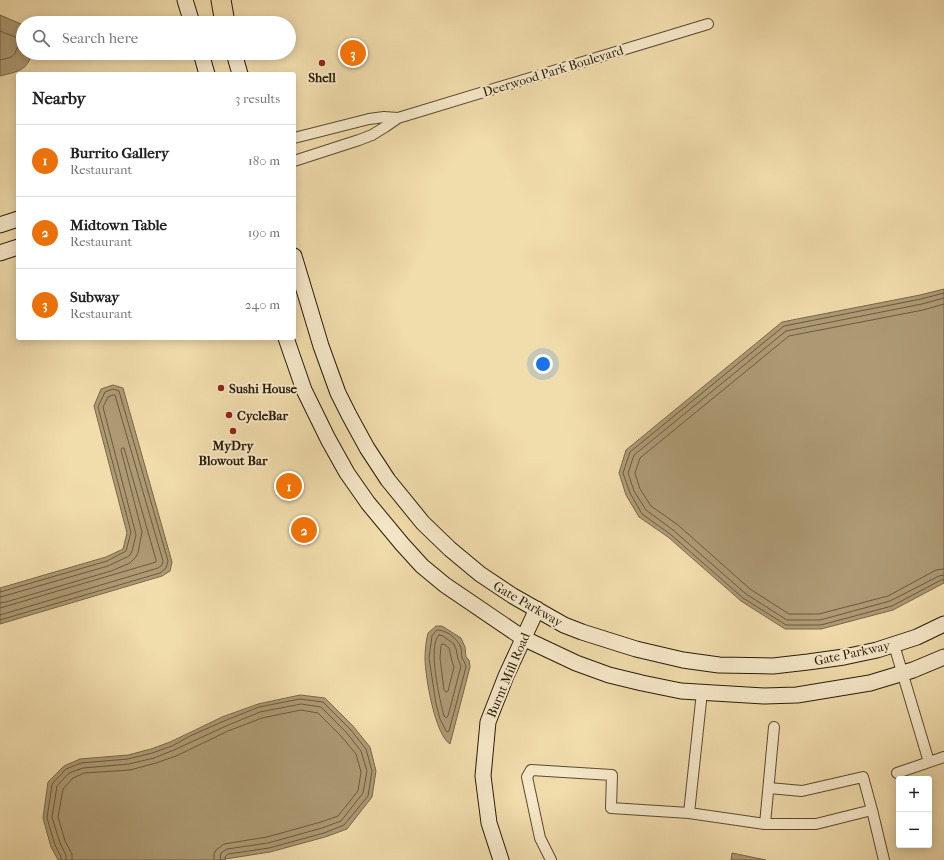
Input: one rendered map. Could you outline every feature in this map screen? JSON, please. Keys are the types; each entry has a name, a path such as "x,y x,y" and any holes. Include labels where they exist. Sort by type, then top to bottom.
{"highway":[{"path":"221,0 224,16"}],"main road":[{"path":"185,0 190,16"},
{"path":"218,0 223,16"},
{"path":"203,60 206,72"},
{"path":"236,60 239,72"},
{"path":"0,225 16,221"},
{"path":"0,253 16,249"},
{"name":"Gate Parkway","path":"296,263 321,346 336,387 348,415 384,475 423,523 480,574 513,596 564,625 596,637 636,649 683,660 719,665 773,666 844,657 877,650 918,638 944,624"},
{"path":"287,340 304,390 328,440 347,473 368,503 422,566 445,584 524,638 576,663 610,675 642,683 681,691 764,696 797,695 870,683 913,670 944,657"},
{"name":"Burnt Mill Road","path":"501,860 489,823 483,776 488,722 506,676 537,609"}],"street":[{"name":"Deerwood Park Boulevard","path":"296,160 372,135 398,118 708,24"},
{"name":"Deerwood Park Boulevard","path":"296,137 369,118 384,116 398,118"},
{"path":"894,645 929,762"},
{"path":"689,813 702,692"},
{"path":"765,824 774,727"},
{"path":"897,773 944,757"},
{"path":"551,860 540,838 527,777 531,770 612,775 611,808 689,813 765,824 816,824 872,810"},
{"path":"769,788 802,791 863,777 884,860"}],"water":[{"path":"0,15 16,22 16,60 29,60 20,70 0,76"},
{"path":"944,289 944,583 893,610 821,629 785,629 741,601 668,537 639,517 626,495 619,473 626,450 782,322"},
{"path":"113,385 123,388 172,562 170,571 162,576 0,624 0,588 106,557 123,549 127,533 94,406 101,389"},
{"path":"436,626 442,626 461,638 470,667 450,744 445,738 435,718 425,666 425,649 428,633"},
{"path":"300,695 325,698 353,726 370,747 376,771 372,797 347,829 325,837 270,852 219,860 58,860 51,847 43,818 48,782 64,766 80,759 128,755 151,749 170,742 222,717 258,704"},
{"path":"732,853 766,860 731,860"}],"place":[{"name":"Subway","path":"353,53"},
{"name":"Shell","path":"322,63"},
{"name":"Sushi House","path":"221,388"},
{"name":"CycleBar","path":"229,415"},
{"name":"MyDry Blowout Bar","path":"233,431"},
{"name":"Burrito Gallery","path":"289,486"},
{"name":"Midtown Table","path":"304,530"}]}
